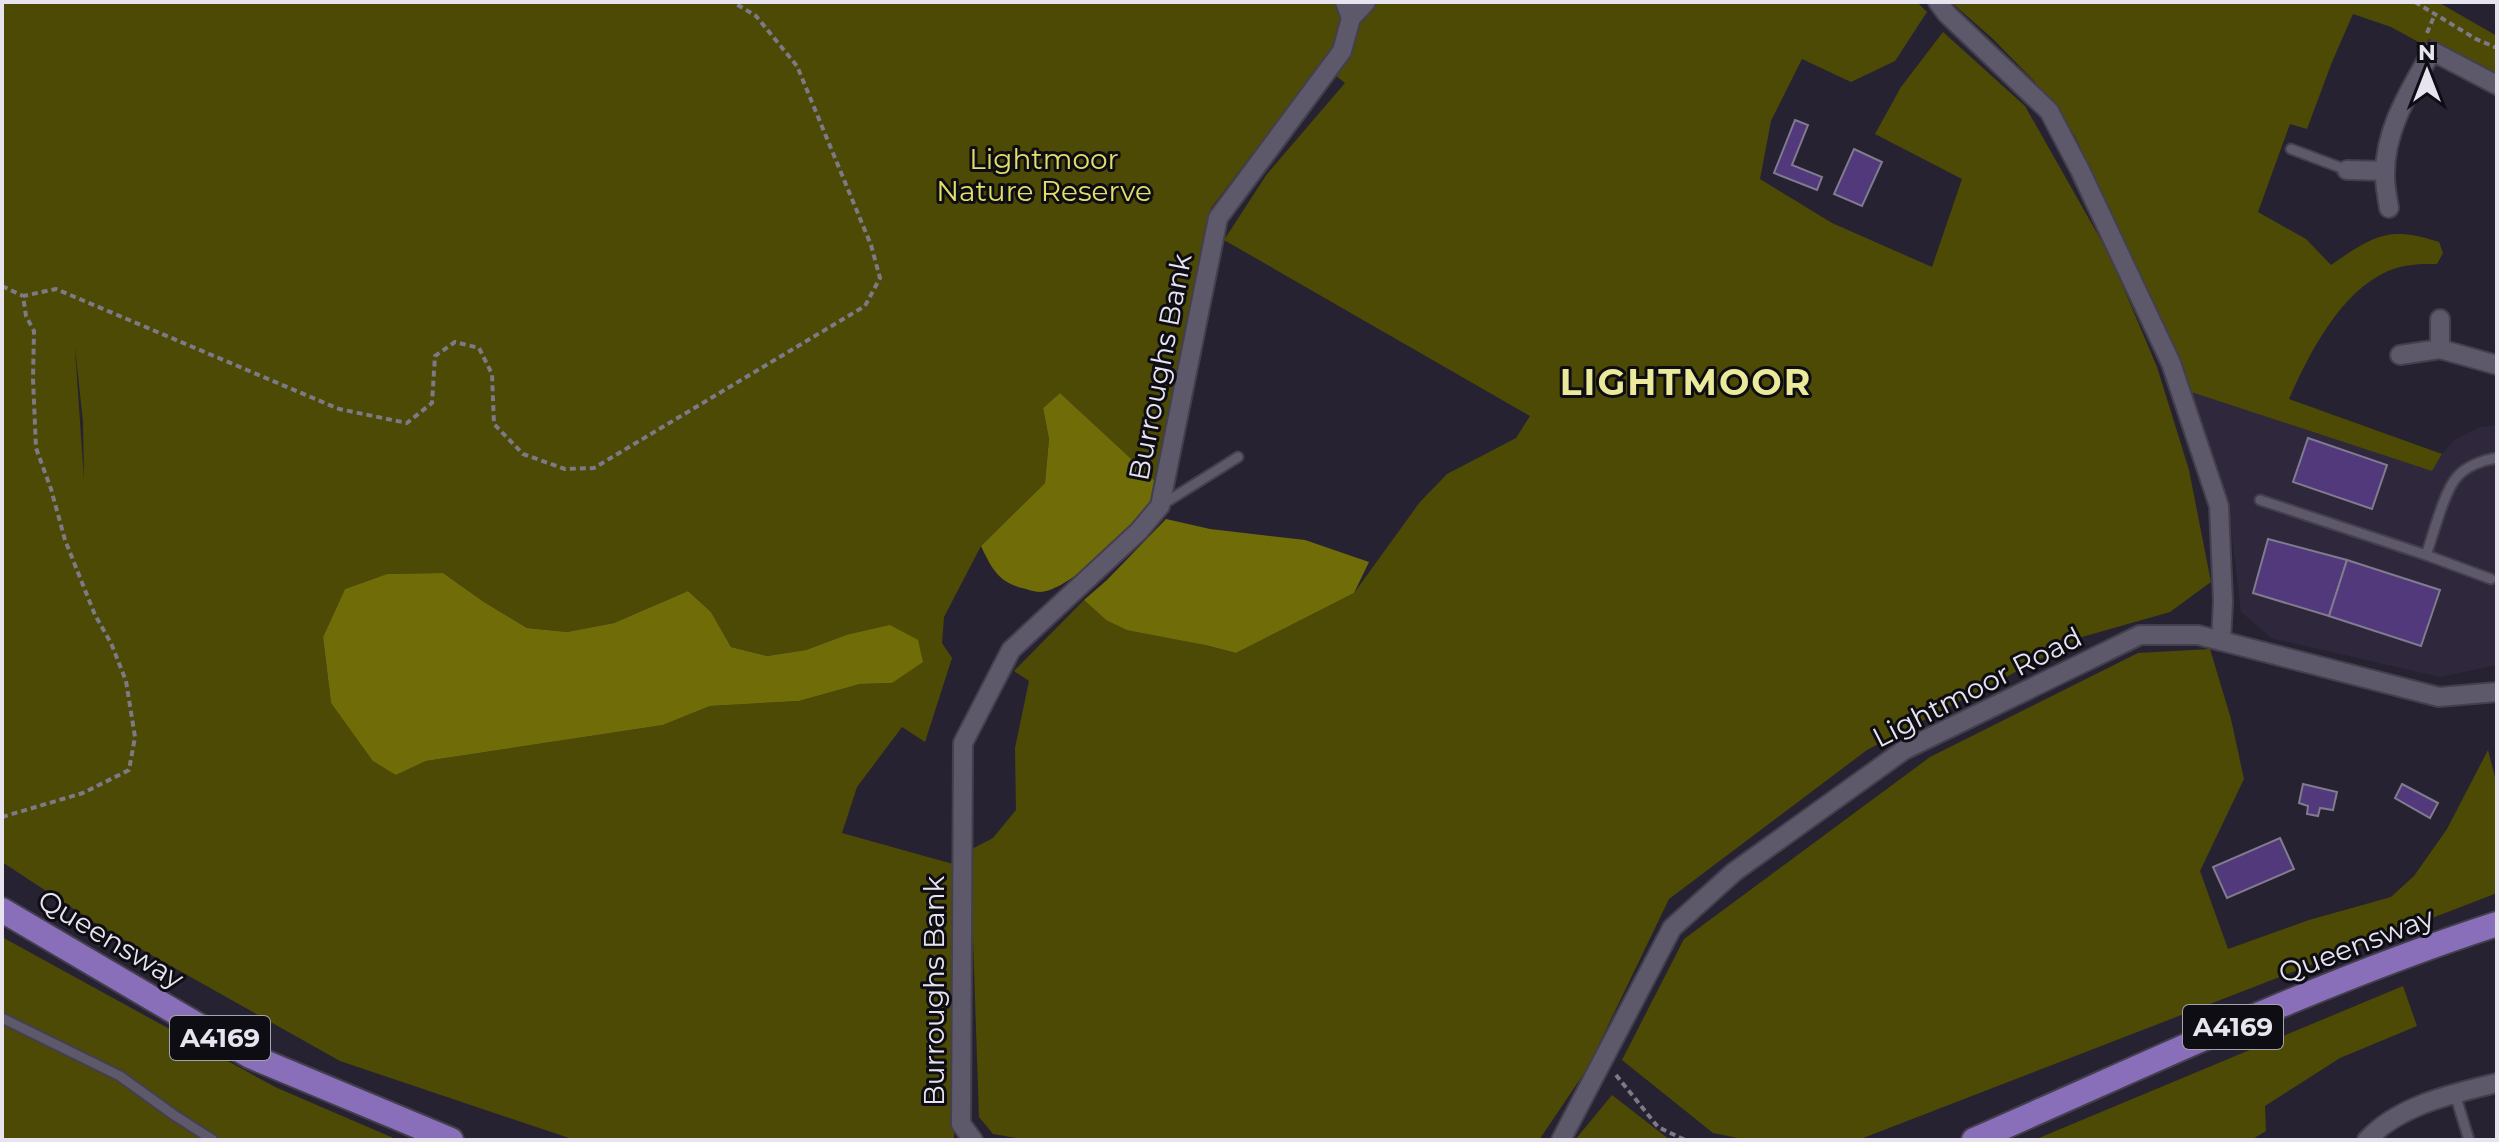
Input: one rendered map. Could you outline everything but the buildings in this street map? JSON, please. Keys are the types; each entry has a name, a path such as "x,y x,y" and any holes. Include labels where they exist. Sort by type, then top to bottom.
{"main road":[{"name":"Queensway","path":"2,910 250,1056 451,1140"},
{"name":"Queensway","path":"1974,1140 2281,1006 2497,924"}],"street":[{"path":"1348,10 1366,2"},
{"path":"1938,2 2049,111 2171,363 2219,506 2223,602 2221,641"},
{"name":"Burroughs Bank","path":"973,1140 961,1124 963,743 1011,650 1139,531 1160,506 1218,218 1342,51 1348,10"},
{"path":"2389,208 2385,171 2397,113 2432,51 2497,85"},
{"path":"2347,170 2385,171"},
{"path":"2440,319 2440,349"},
{"path":"2400,355 2440,349 2497,365"},
{"name":"Lightmoor Road","path":"1603,1059 1672,928 1734,872 1904,750 2140,635 2198,635 2439,697 2497,692"},
{"path":"1561,1140 1603,1059"},
{"path":"2367,1140 2378,1128 2397,1116 2455,1094 2497,1083"}],"lane":[{"path":"2291,149 2347,170"},
{"path":"1160,506 1238,457"},
{"path":"2426,555 2457,476 2483,460 2497,458"},
{"path":"2260,500 2491,579"},
{"path":"2,1018 120,1076 213,1140"},
{"path":"2455,1094 2469,1140"}],"path":[{"path":"2,286 23,296 56,289 339,409 407,423 432,403 435,356 455,342 479,348 492,374 494,424 523,454 565,469 594,468 865,306 880,278 871,245 797,66 756,16 733,2"},
{"path":"2415,2 2476,39 2497,48"},
{"path":"2,817 83,793 129,770 135,737 126,681 65,540 36,448 34,331 26,316 23,296"},
{"path":"1603,1059 1658,1127 1685,1140"}],"shaded area":[{"path":"2185,390 2432,470 2453,441 2480,427 2497,425 2497,665 2440,677 2271,638 2241,612 2228,503"},
{"path":"1060,393 1155,481 1149,504 1115,542 1066,582 1038,592 1001,578 981,546 1045,483 1049,439 1043,408"},
{"path":"1166,519 1210,529 1305,540 1369,562 1354,593 1236,653 1127,630 1106,620 1084,600"},
{"path":"443,573 527,628 567,632 614,623 688,591 711,612 731,647 767,656 806,650 846,635 890,625 918,640 923,662 892,683 860,684 799,701 710,706 663,725 426,761 396,775 373,761 331,703 323,637 345,589 387,574"}],"green space":[{"name":"Lightmoor Nature Reserve","path":"2,2 1917,2 1927,12 1895,61 1851,82 1802,59 1771,121 1760,179 1832,223 1932,267 1962,179 1875,134 1901,87 1943,32 2025,106 2110,256 2157,367 2189,470 2211,582 2170,612 2082,637 1867,750 1669,899 1587,1069 1539,1140 1028,1140 993,1134 979,1117 970,850 993,838 1016,810 1015,748 1029,681 1014,671 1084,600 1106,620 1236,653 1354,593 1420,502 1447,474 1516,438 1530,416 1224,240 1267,174 1345,83 1321,64 1211,208 1155,481 1060,393 1043,408 1049,439 1045,483 981,546 944,617 942,643 952,658 925,742 902,727 857,787 842,833 953,864 954,1140 575,1140 340,1061 98,925 2,862","holes":["75,348 83,422 84,481","443,573 527,628 567,632 614,623 688,591 711,612 731,647 767,656 806,650 846,635 892,683 860,684 799,701 710,706 663,725 426,761 396,775 351,730 331,703 323,637 345,589 387,574"]},
{"path":"1951,2 2438,2 2497,36 2497,77 2429,39 2424,45 2391,27 2353,14 2307,129 2290,124 2258,212 2306,239 2331,265 2370,240 2382,236 2407,234 2439,242 2443,253 2437,264 2412,265 2388,271 2355,294 2316,344 2289,399 2442,454 2432,471 2185,390 2128,250 2075,136 2034,81"},
{"path":"2210,649 2231,719 2244,779 2200,871 2228,949 2309,920 2391,897 2414,876 2447,829 2488,750 2497,785 2497,893 1858,1140 1748,1140 1713,1133 1622,1060 1684,939 1930,757 2138,653"},
{"path":"2,937 275,1087 398,1140 2,1140"},
{"path":"2403,986 2417,1026 2340,1058 2265,1106 2266,1131 2251,1140 2034,1140"},
{"path":"1612,1095 1670,1140 1575,1140"}],"district":[{"name":"LIGHTMOOR","path":"1686,382"}]}
